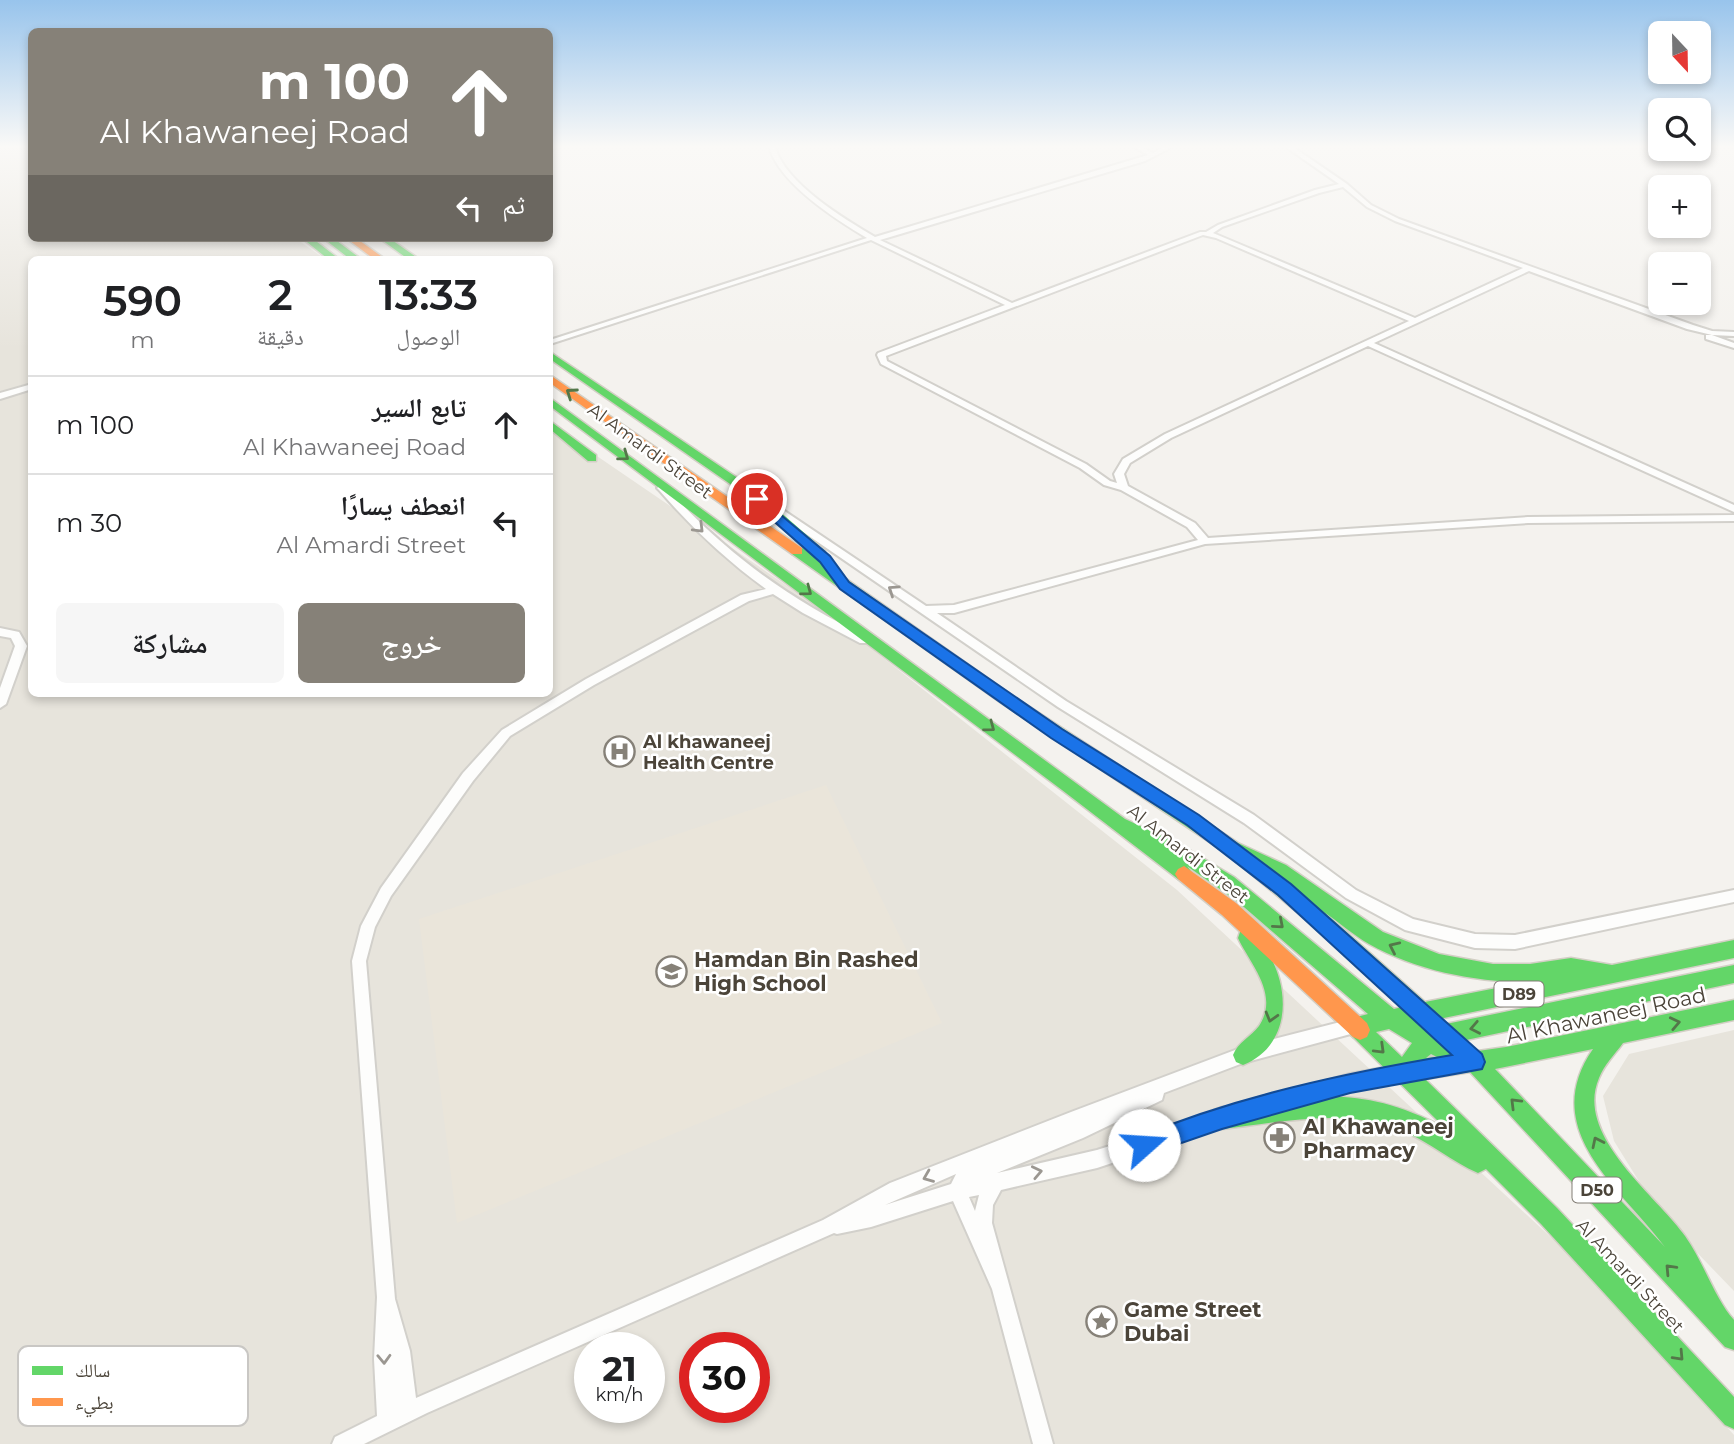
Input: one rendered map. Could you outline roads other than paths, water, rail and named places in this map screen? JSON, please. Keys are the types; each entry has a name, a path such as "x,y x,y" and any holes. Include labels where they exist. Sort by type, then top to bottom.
{"main road":[{"path":"311,242 330,256"},
{"path":"333,242 352,256"},
{"path":"356,242 376,256"},
{"path":"389,242 410,256"},
{"path":"553,357 750,492 825,559 845,586"},
{"name":"Al Amardi Street","path":"553,380 1056,733 1163,800 1232,848 1316,916 1475,1062 1734,1338"},
{"name":"Al Amardi Street","path":"553,403 1194,880 1272,947 1404,1072 1549,1216 1734,1416"},
{"path":"553,427 592,458"},
{"path":"1119,824 1182,850 1222,876 1389,1019 1426,1043 1475,1062"},
{"path":"1232,848 1280,870 1357,927 1417,956 1459,969 1493,973 1530,973 1572,967 1614,974"},
{"path":"1194,880 1257,949 1273,981 1275,1003 1270,1025 1265,1034 1243,1055"},
{"name":"Al Khawaneej Road","path":"1356,1026 1734,949"},
{"path":"1404,1072 1409,1060 1426,1043 1446,1034 1734,974"},
{"name":"Al Khawaneej Road","path":"1404,1072 1616,1036 1734,1010"},
{"path":"1616,1036 1594,1066 1587,1082 1585,1111 1589,1125 1613,1169 1682,1252 1705,1290 1717,1319"},
{"path":"1222,1118 1325,1106 1364,1108 1402,1118 1424,1127 1465,1152 1549,1216"}],"street":[{"path":"838,214 874,239 1011,305"},
{"path":"553,341 956,214"},
{"path":"1205,541 1191,525 1124,488 1107,483 1083,466 881,359 884,353 1256,214"},
{"path":"1385,214 1690,327 1734,346"},
{"path":"1208,233 1413,320"},
{"path":"1124,488 1119,474 1121,467 1133,455 1413,320 1527,269"},
{"path":"1690,327 1730,334 1734,346"},
{"path":"1367,343 1734,509"},
{"path":"0,396 28,387"},
{"path":"653,477 715,544 774,590 830,624 885,649"},
{"path":"750,492 1094,725 1250,819 1351,894 1390,916 1432,932 1475,941 1515,942 1734,897"},
{"path":"924,610 954,609 1205,541 1528,520 1734,517"},
{"path":"387,1422 384,1359 386,1297 359,961 368,926 386,892 468,777 506,733 590,682 751,595 774,590"},
{"path":"950,628 949,616 954,609"},
{"path":"0,632 15,635 21,642 0,704"},
{"path":"342,1444 408,1412 829,1226 890,1192 1243,1055 1356,1026"},
{"path":"957,1191 964,1177 971,1172 1077,1132 1133,1107 1199,1071"},
{"path":"829,1226 871,1218 996,1181 1108,1156 1222,1118 1350,1082 1404,1072"},
{"path":"996,1181 986,1195 982,1213 997,1282 1043,1444"},
{"path":"957,1191 997,1282"},
{"path":"386,1297 398,1341 408,1412"}],"place":[{"name":"Al khawaneej Health Centre","path":"620,752"},
{"name":"Hamdan Bin Rashed High School","path":"671,971"},
{"name":"Al Khawaneej Pharmacy","path":"1280,1138"},
{"name":"Game Street Dubai","path":"1101,1321"}]}
